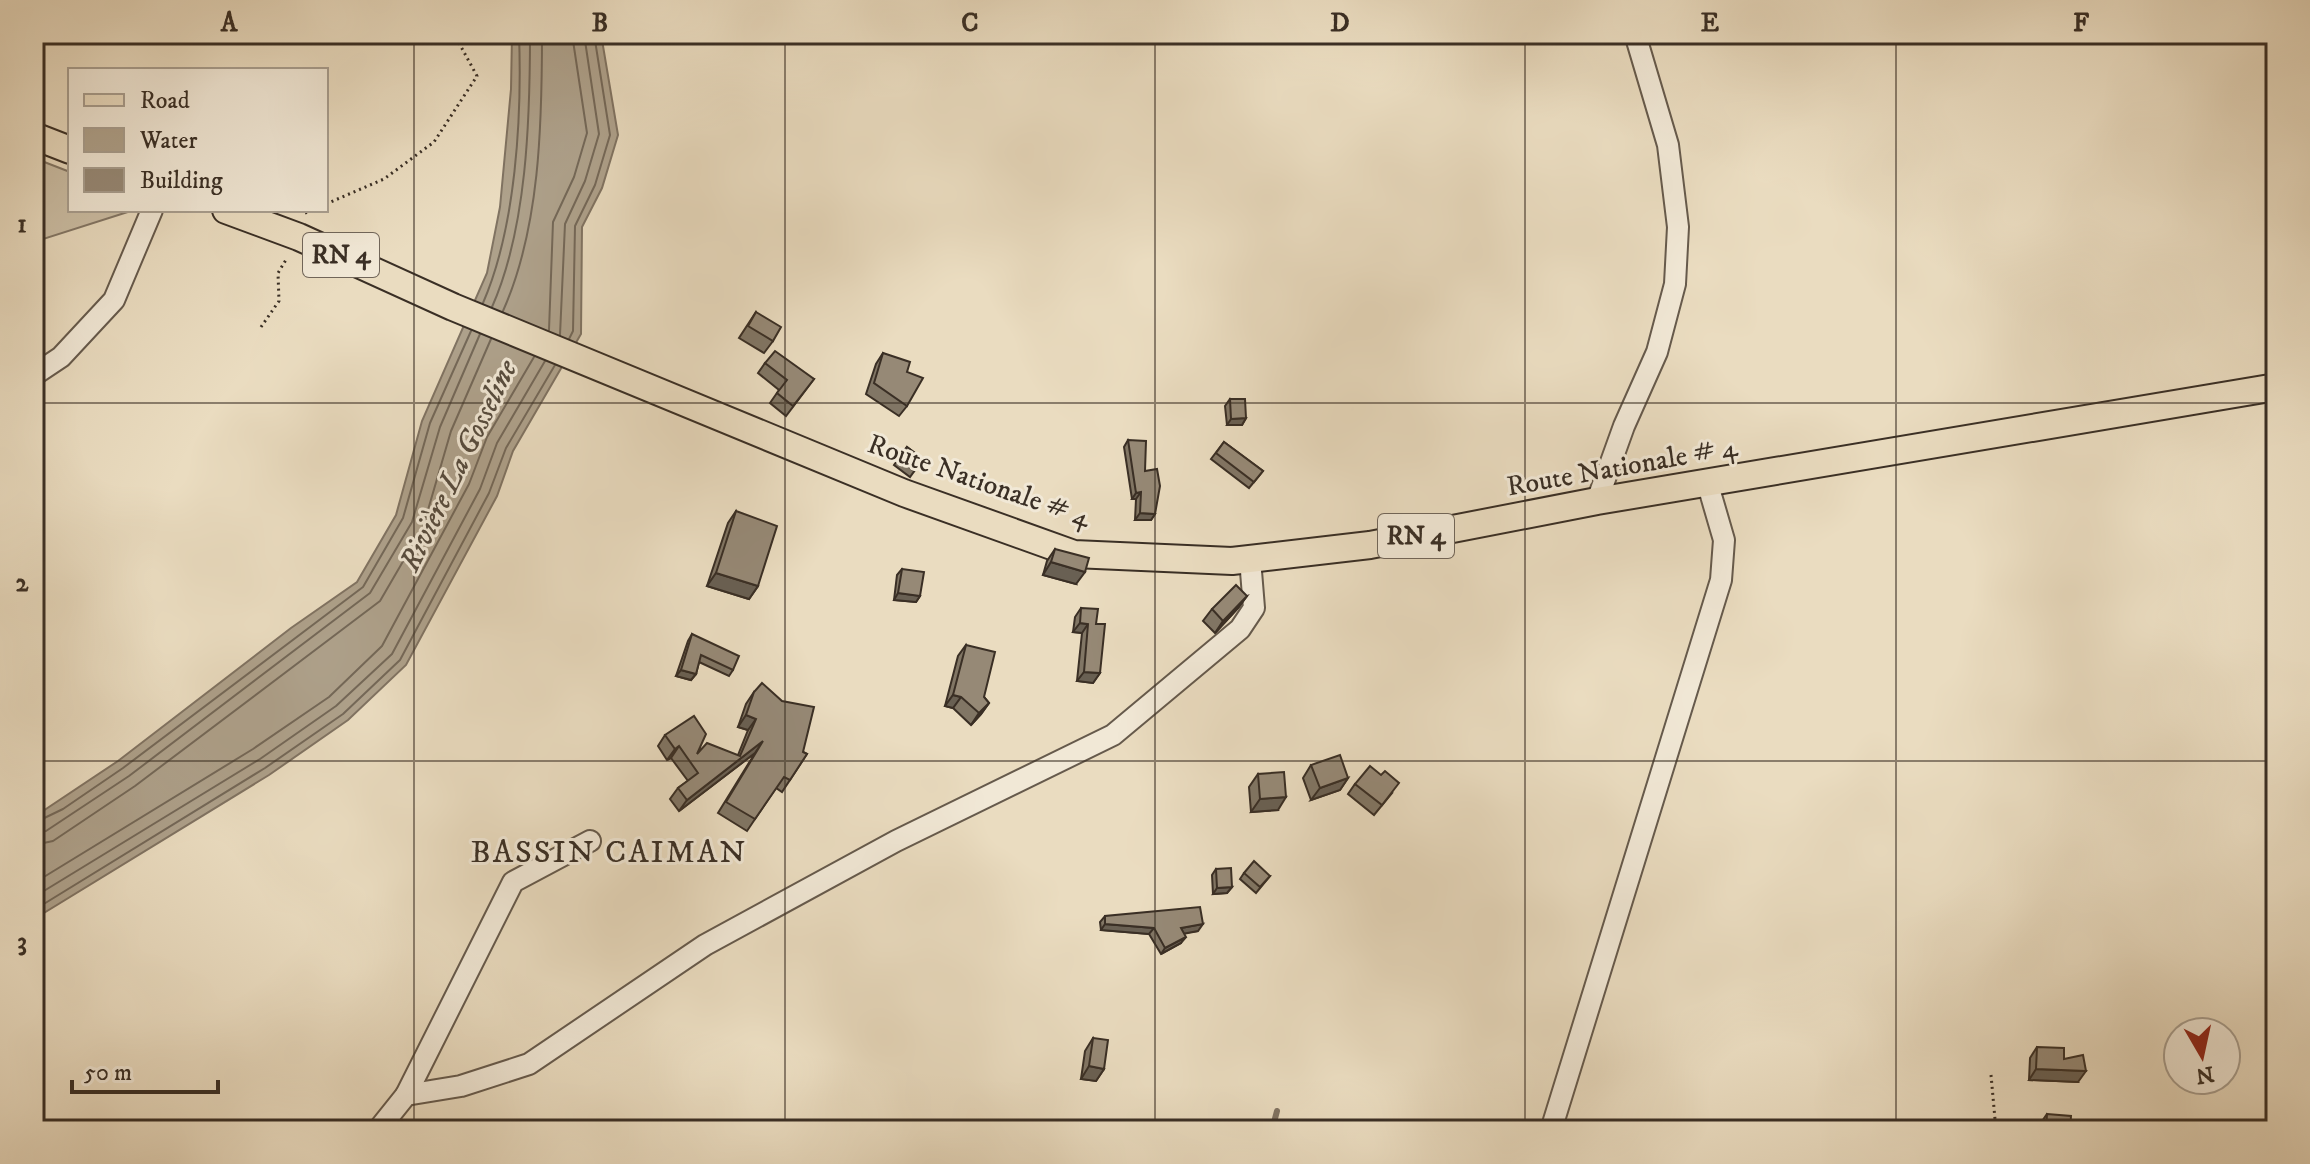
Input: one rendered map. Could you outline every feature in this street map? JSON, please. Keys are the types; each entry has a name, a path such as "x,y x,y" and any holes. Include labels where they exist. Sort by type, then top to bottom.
{"main road":[{"path":"34,136 68,149"},
{"name":"Route Nationale # 4","path":"231,212 299,237 453,307 904,493 1074,554 1250,559 1370,545 1597,501 1708,485 2276,387"}],"street":[{"path":"1597,501 1624,426 1657,352 1675,284 1678,227 1668,145 1635,34"},
{"path":"34,375 61,357 114,300 151,212"},
{"path":"1551,1130 1721,580 1724,540 1708,485"},
{"path":"406,1095 461,1086 529,1064 705,945 896,841 1113,735 1240,629 1254,608 1250,559"},
{"path":"378,1130 406,1095 513,882 590,841"}],"path":[{"path":"328,203 384,179 434,142 477,76 454,34"},
{"path":"261,327 279,301 278,273 299,237"},
{"path":"1991,1075 1996,1130"}],"shaded area":[{"path":"34,158 68,171 68,212 128,212 34,242"}],"water":[{"name":"Rivière La Gosseline","path":"512,34 601,34 618,135 602,188 582,227 581,334 513,451 497,496 406,665 348,720 269,775 34,919 34,817 118,761 291,628 357,582 396,515 422,421 487,273 500,207 511,89"}],"building":[{"path":"756,312 781,327 773,341 748,326"},
{"path":"775,351 814,379 793,406 777,393 787,380 765,363"},
{"path":"883,353 910,362 907,372 923,378 907,406 874,383"},
{"path":"1230,399 1245,399 1246,418 1231,419"},
{"path":"1128,440 1146,441 1145,471 1157,469 1160,486 1155,514 1140,513 1141,492 1136,493"},
{"path":"1224,442 1263,471 1254,482 1216,453"},
{"path":"907,447 923,459 914,471 898,458"},
{"path":"736,511 777,526 758,586 716,573"},
{"path":"1055,549 1089,558 1085,572 1051,562"},
{"path":"902,569 924,572 920,596 898,593"},
{"path":"1236,585 1247,596 1223,621 1212,609"},
{"path":"1081,608 1098,609 1096,624 1105,624 1100,673 1084,672 1088,624 1080,623"},
{"path":"692,634 739,656 733,670 701,655 696,674 681,670"},
{"path":"966,645 995,652 984,697 989,703 979,713 961,697 953,695"},
{"path":"762,683 782,701 814,707 803,752 807,754 790,780 784,777 755,819 726,802 763,741 687,800 678,788 698,773 679,746 675,749 665,735 694,716 706,734 697,754 707,743 740,756 756,719 746,715 754,692"},
{"path":"1340,755 1348,778 1320,788 1311,765"},
{"path":"1370,766 1381,775 1385,771 1399,783 1382,805 1355,784"},
{"path":"1284,772 1286,797 1260,799 1258,774"},
{"path":"1254,861 1270,876 1260,887 1244,873"},
{"path":"1231,868 1232,887 1217,888 1216,869"},
{"path":"1200,907 1203,924 1181,928 1186,937 1165,948 1154,928 1105,924 1105,916"},
{"path":"1093,1038 1108,1040 1104,1069 1089,1066"},
{"path":"2037,1047 2064,1048 2064,1059 2083,1055 2086,1071 2036,1069"},
{"path":"2047,1114 2071,1116 2070,1130 2046,1130"}],"waterway":[{"path":"1272,1130 1277,1111"}],"district":[{"name":"BASSIN CAIMAN","path":"609,853"}]}
